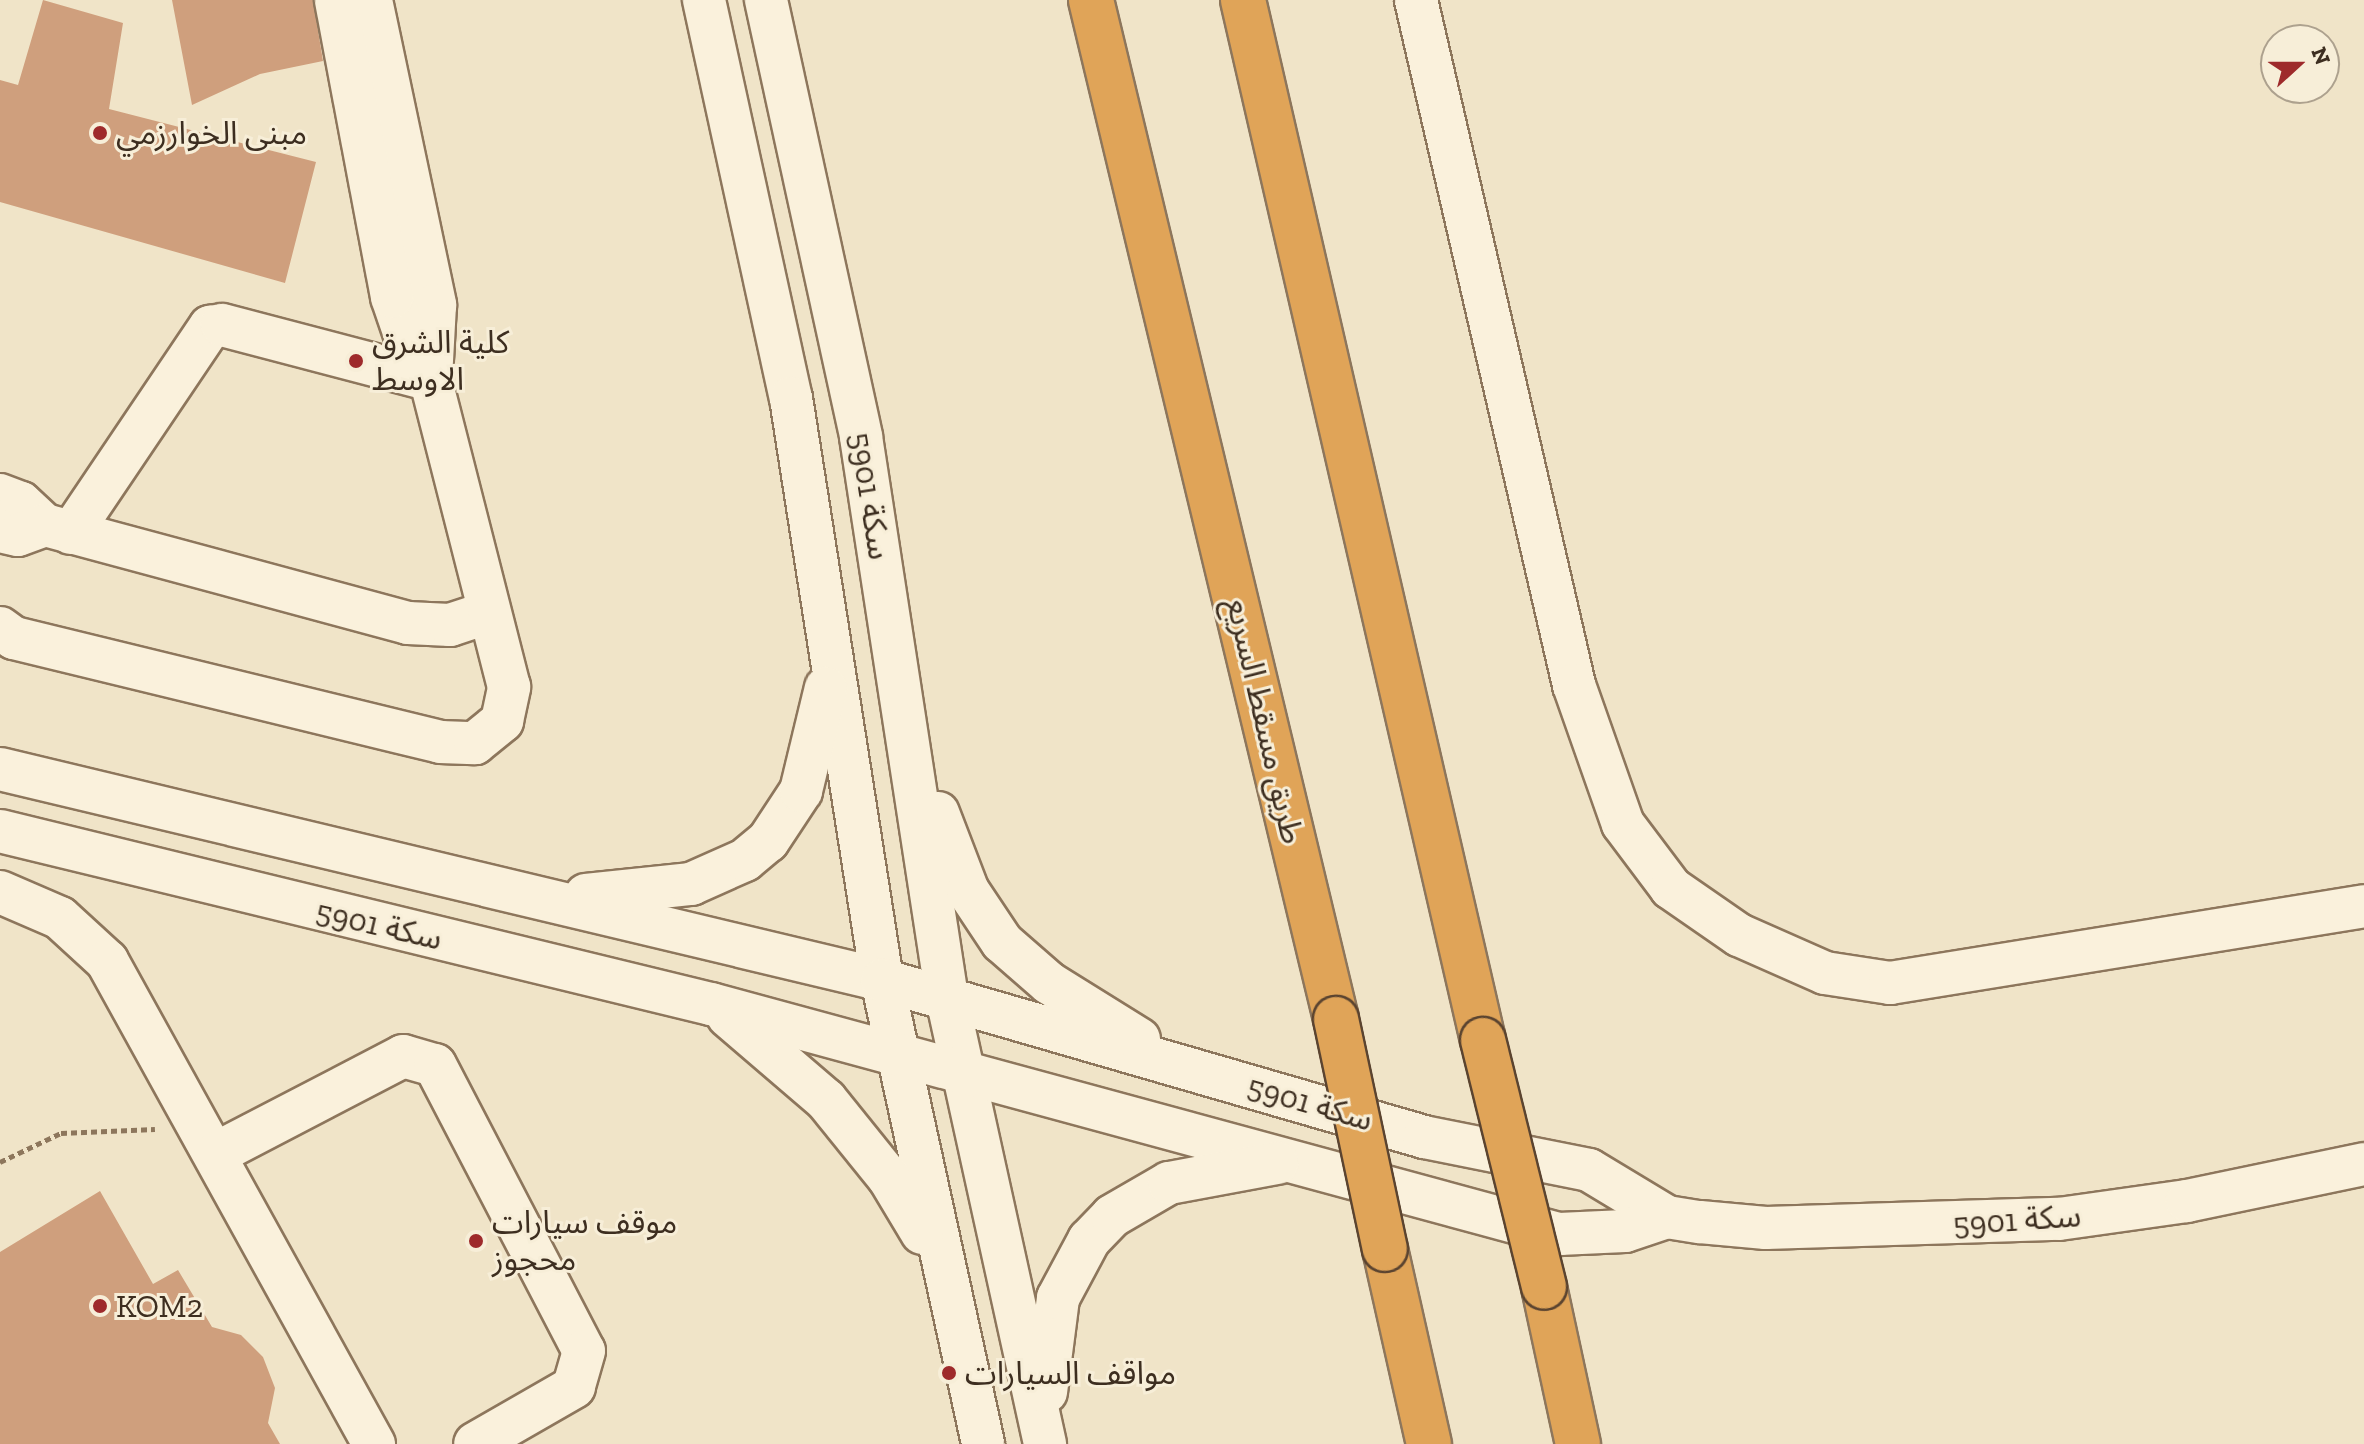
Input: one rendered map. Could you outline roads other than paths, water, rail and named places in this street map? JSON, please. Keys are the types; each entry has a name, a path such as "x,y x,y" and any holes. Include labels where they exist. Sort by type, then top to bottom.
{"highway":[{"name":"طريق مسقط السريع","path":"1091,0 1336,1019 1429,1444"},
{"path":"1243,0 1578,1444"}],"street":[{"path":"336,0 392,297 407,341 431,380"},
{"path":"0,628 14,638 458,745 490,735 508,705 489,612 431,380 435,305 371,0"},
{"name":"سكة 5901","path":"704,0 779,331 882,980 939,1265 983,1444"},
{"name":"سكة 5901","path":"766,0 846,356 947,998 1044,1440"},
{"path":"1416,0 1574,685 1623,824 1671,888 1739,935 1825,973 1890,983 2364,906"},
{"path":"431,380 222,325 210,327 21,531 408,623 450,625 489,612"},
{"path":"551,899 691,884 745,860 768,841 801,791 832,659"},
{"path":"905,717 955,862 983,918 1049,983 1180,1066"},
{"name":"سكة 5901","path":"0,769 882,980 1424,1137 1589,1170 1667,1217 1766,1228 1995,1224 2148,1207 2364,1164"},
{"name":"سكة 5901","path":"0,831 711,1004 962,1075 1559,1234 1625,1231 1667,1217"},
{"path":"0,892 60,918 107,961 374,1444"},
{"path":"711,1004 790,1065 851,1129 889,1178 939,1265"},
{"path":"215,1154 403,1056 435,1065 584,1351 582,1376 565,1395 475,1444"},
{"path":"1044,1440 1058,1298 1089,1240 1121,1210 1169,1183 1294,1161"}],"place":[{"name":"مبنى الخوارزمي","path":"100,133"},
{"name":"كلية الشرق الاوسط","path":"356,361"},
{"name":"موقف سيارات محجوز","path":"476,1241"},
{"name":"KOM2","path":"100,1306"},
{"name":"مواقف السيارات","path":"949,1373"}]}
